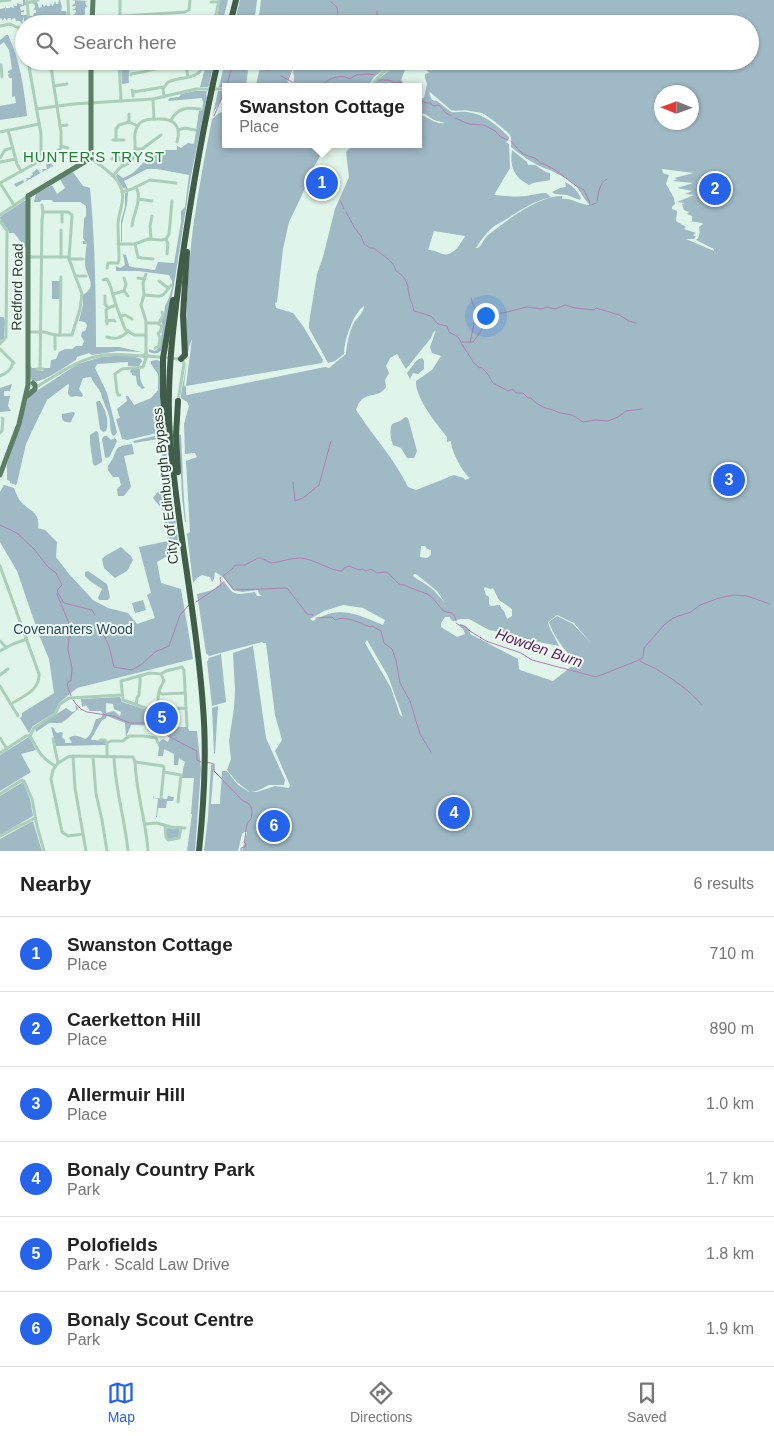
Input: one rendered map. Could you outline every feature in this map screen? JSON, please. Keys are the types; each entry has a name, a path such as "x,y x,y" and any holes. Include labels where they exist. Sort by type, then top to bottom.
{"highway":[{"path":"231,15 234,0"},
{"name":"City of Edinburgh Bypass","path":"200,851 205,815 206,758 204,714 170,436 170,384 177,300 186,240 218,70"},
{"path":"176,477 163,396 164,358 186,240"},
{"path":"183,359 186,240"},
{"path":"176,477 178,400"}],"main road":[{"path":"92,15 93,0"},
{"path":"26,197 91,158 91,70"},
{"path":"29,204 35,192"},
{"name":"Redford Road","path":"26,197 29,204 28,378 32,386"},
{"path":"0,475 3,460 19,424 26,398 32,386"}],"street":[{"path":"0,2 10,0"},
{"path":"28,15 27,1 38,0"},
{"path":"68,0 69,15"},
{"path":"120,0 120,15"},
{"path":"136,15 187,12 190,7 190,0"},
{"path":"211,2 219,1 216,15"},
{"path":"0,26 10,24 15,26"},
{"path":"1,65 2,77"},
{"path":"30,70 41,136 41,153 44,159"},
{"path":"14,205 0,183 58,151 61,146 60,126 51,70"},
{"path":"120,70 122,101"},
{"path":"131,75 149,70"},
{"path":"187,70 188,77"},
{"path":"133,93 164,87 170,80 188,77 202,70"},
{"path":"374,83 387,70"},
{"path":"54,86 67,84"},
{"path":"164,87 164,97"},
{"path":"36,109 153,99 188,91 222,89"},
{"path":"153,99 154,119"},
{"path":"171,120 175,113 180,110 198,110"},
{"path":"129,114 129,122"},
{"path":"113,176 120,168 133,159 135,149 134,134 138,126 145,120 165,118 174,122 178,130 179,138 177,142"},
{"path":"124,140 115,140 117,126 129,122 138,126"},
{"path":"0,132 39,124"},
{"path":"60,126 68,125"},
{"path":"178,130 185,128 193,131"},
{"path":"8,130 12,148 21,171"},
{"path":"135,149 142,148 159,137"},
{"path":"61,146 68,148"},
{"path":"0,158 5,150 12,148"},
{"path":"112,159 118,154 124,166"},
{"path":"91,158 113,176 122,192 123,200 118,222 119,258 118,263 107,262 107,268"},
{"path":"0,162 16,159"},
{"path":"122,192 136,188 150,180 175,184"},
{"path":"131,224 138,200 136,188"},
{"path":"0,214 26,197"},
{"path":"138,200 153,201"},
{"path":"168,251 166,239 169,234 173,203"},
{"path":"40,369 42,205"},
{"path":"28,332 57,335 72,334 80,309 82,292 69,258 72,215 70,212 43,212"},
{"path":"62,212 62,222"},
{"path":"150,217 152,240"},
{"path":"0,221 6,230 7,249 6,337 0,344"},
{"path":"61,257 62,232"},
{"path":"118,244 135,244 144,240 166,239"},
{"path":"135,244 137,258 151,258"},
{"path":"0,249 7,249"},
{"path":"29,257 83,259"},
{"path":"120,396 115,392 116,373 124,368 143,367 146,356 146,323 141,305 144,296 144,279 146,274"},
{"path":"75,276 86,276"},
{"path":"55,349 61,277"},
{"path":"124,278 126,284 124,291"},
{"path":"138,278 144,279"},
{"path":"103,280 107,279 124,326 128,332 135,335 146,335"},
{"path":"144,296 166,295 170,287 160,281"},
{"path":"113,294 124,291"},
{"path":"124,291 128,296"},
{"path":"105,296 105,304 108,308"},
{"path":"115,321 106,323 106,312 108,308 116,305"},
{"path":"159,323 163,315 162,312"},
{"path":"0,315 6,315"},
{"path":"121,316 126,315 130,319"},
{"path":"146,323 159,323"},
{"path":"155,348 159,346 160,338 158,333 162,328 159,323"},
{"path":"107,338 114,339 128,332"},
{"path":"123,336 126,341"},
{"path":"0,349 14,363 7,373 0,376"},
{"path":"32,386 43,383 76,364 98,356 116,354 183,359 178,400"},
{"path":"0,424 2,418 2,431 0,433"},
{"path":"0,566 39,671 39,682 35,688 11,704"},
{"path":"0,651 27,639"},
{"path":"0,642 6,647"},
{"path":"186,708 149,710 122,700 122,680 150,673 161,674 180,667 183,668 186,708 186,726"},
{"path":"0,675 8,670"},
{"path":"158,710 159,689 164,681 161,674"},
{"path":"136,705 141,685 140,676"},
{"path":"0,686 18,716"},
{"path":"159,693 185,693"},
{"path":"30,736 34,728 55,714 61,703 70,698 122,695"},
{"path":"0,753 26,736 30,736"},
{"path":"30,736 43,758 55,766"},
{"path":"107,743 123,741 129,736 156,738 158,743"},
{"path":"0,738 7,749"},
{"path":"53,740 58,763"},
{"path":"100,740 105,740 107,743"},
{"path":"107,743 107,757"},
{"path":"83,834 68,836 62,832 51,784 55,766 68,757 73,756 133,757 148,851"},
{"path":"73,756 75,788 86,851"},
{"path":"93,757 96,794 107,851"},
{"path":"114,757 116,784 128,851"},
{"path":"135,762 162,765 164,772 161,798"},
{"path":"164,772 181,775 178,802"},
{"path":"0,794 24,780 32,799 44,851"},
{"path":"0,836 35,818"},
{"path":"145,824 157,823 183,828 179,838 169,840 166,838 165,826"}],"green space":[{"path":"23,0 25,0 26,5 20,7 21,11 24,10 24,12 21,12 21,15 15,15 12,22 11,18 8,18 7,21 4,18 3,21 0,18 0,9 5,8 6,12 5,5 6,8 14,8 13,3 14,6 17,6 17,3 23,5"},
{"path":"60,0 61,11 66,11 67,15 33,15 36,10 33,9 35,6 32,3 37,2 39,8 43,4 44,7 46,4 50,6 51,2 53,6 55,1 58,4"},
{"path":"72,0 88,1 85,2 88,7 85,7 84,15 74,15 76,11 72,11 74,10 72,9 75,9 76,6 72,6 75,1"},
{"path":"220,0 228,0 224,15 218,15"},
{"path":"240,0 257,0 255,15 236,15"},
{"path":"261,0 774,0 774,851 242,851 247,832 244,832 238,851 204,851 211,765 213,764 214,766 211,804 220,804 222,771 227,771 237,784 249,792 257,792 275,786 289,788 290,785 275,751 282,740 275,715 266,643 262,642 209,656 206,653 197,594 213,590 224,581 236,594 255,592 257,596 262,596 258,590 242,592 233,590 223,577 215,572 212,582 210,577 202,575 193,583 187,534 190,532 186,461 197,457 195,453 185,454 184,424 189,406 181,398 181,395 187,361 184,385 187,395 325,367 329,368 346,354 351,330 363,311 364,306 356,315 350,328 344,354 335,361 328,363 309,328 309,323 317,274 335,209 349,177 346,152 350,148 422,148 422,115 434,122 445,123 422,114 422,98 424,98 427,84 425,74 429,73 427,70 759,70 759,15 259,15","holes":["430,92 451,110 479,112 488,117 510,135 511,147 531,161 572,182 589,205 569,199 562,199 562,196 542,200 551,197 546,193 522,196 494,195 510,168 509,144 506,142 509,137 495,124 479,115 467,112 451,112 437,101 432,100","662,169 694,173 674,178 678,179 673,181 693,183 677,188 692,191 685,194 694,195 677,202 685,203 682,204 684,210 692,216 692,221 689,221 703,224 699,227 699,234 696,240 714,249 714,251 686,239 694,239 696,237 693,235 696,233 684,229 686,227 676,221 677,211 672,209 675,204 674,198 666,184 669,175 663,173","542,200 487,236 479,247 476,248 485,235 495,226 528,206","434,231 465,236 452,253 444,254 428,250","436,330 430,347 432,353 441,356 432,370 416,381 419,395 427,410 447,437 447,442 451,441 458,461 470,478 465,480 454,475 416,490 408,487 390,457 356,410 362,399 378,393 386,387 385,380 389,373 386,366 390,358 397,354 406,369","421,546 431,550 431,555 427,558 420,557","416,574 437,591 445,603 431,588 413,576","485,587 493,588 499,600 512,609 512,616 507,619 500,605 491,606 489,604 489,597 486,595","343,605 363,608 385,620 383,625 364,617 340,612 332,613 313,621 310,619 324,611","557,615 574,623 590,642 573,624 557,616 549,622 557,639 576,663 553,681 520,670 518,659 470,634 466,626 460,624 459,626 465,634 457,637 441,627 445,617 450,617 453,621 469,619 489,630 559,646 548,622","367,640 388,676 403,717 400,715 391,688 365,643"]},
{"path":"8,35 12,45 15,54 15,70 19,70 23,85 27,116 0,120 0,106 16,103 15,96 12,97 12,78 9,78 8,75 10,73 8,71 12,69 9,50 4,42 0,45 0,40"},
{"path":"121,70 130,70 129,83 122,84"},
{"path":"205,70 212,70 209,86 200,87"},
{"path":"223,70 248,70 246,83 222,83 222,87 219,87"},
{"path":"259,70 291,70 287,81 289,83 256,83"},
{"path":"294,70 383,70 374,77 370,83 293,83"},
{"path":"390,70 405,70 401,80 403,83 375,83"},
{"path":"207,91 207,97 191,176 174,285 161,351 154,353 149,352 149,349 155,351 160,346 163,325 161,322 172,287 172,281 169,275 138,271 116,271 116,266 120,268 125,265 123,254 126,255 129,266 132,267 155,270 158,262 174,263 181,211 185,207 189,175 147,169 124,181 128,189 123,188 116,176 117,174 123,178 133,173 151,155 163,150 177,150 177,146 181,148 188,143 194,144 199,111 202,110 202,98 168,100 179,97 181,94"},
{"path":"218,91 222,91 222,97 213,114"},
{"path":"222,112 222,148 324,148 310,174 289,222 283,249 277,302 275,303 276,308 293,313 323,360 322,363 186,386 192,339 187,358 185,351 187,305 193,228 212,119"},
{"path":"512,150 527,162 528,165 535,165 550,173 550,180 529,185 524,182 516,174 512,166"},
{"path":"50,162 53,166 41,173 42,169 47,169 46,164"},
{"path":"37,169 41,173 16,187 14,184 23,180 24,182 27,180 26,178 31,178 32,173"},
{"path":"73,172 83,186 90,188 95,268 96,347 119,347 142,352 118,351 92,355 89,353 77,357 76,360 42,380 33,381 30,376 30,365 32,368 43,371 44,368 50,368 51,360 56,359 59,352 76,346 82,346 84,341 81,336 82,332 86,330 87,325 85,322 79,321 83,305 83,295 88,291 91,284 85,263 87,242 83,244 83,241 85,241 83,238 86,206 80,202 42,200 34,202 36,194 52,185 57,194 65,188 60,179"},
{"path":"565,182 576,190 581,198 580,200 552,192 566,187"},
{"path":"128,192 122,224 122,242 121,221 125,207 125,193"},
{"path":"26,201 26,248 14,233 9,233 0,217"},
{"path":"52,281 60,281 60,299 52,299"},
{"path":"0,317 4,317 5,322 4,338 0,341"},
{"path":"133,356 142,361 139,366 128,366 128,362 97,364 95,368 107,393 117,432 115,435 113,436 111,431 109,416 101,393 91,377 83,378 79,389 83,395 82,397 71,397 68,394 68,384 47,400 26,444 17,483 16,485 10,483 7,480 7,464 29,394 78,364 101,357"},
{"path":"422,358 424,369 418,374 413,373 410,379 407,373 417,360"},
{"path":"151,361 160,361 161,365 166,431 127,440 122,439 116,419 120,418 117,409 127,401 126,396 134,405 151,398 158,390 158,374 151,364"},
{"path":"131,369 140,369 141,381 145,388 142,389 137,384 136,376 130,372"},
{"path":"12,384 10,391 4,391 4,396 10,396 8,406 11,411 0,412 0,388"},
{"path":"98,401 102,404 107,419 106,431 103,432 100,429 96,402"},
{"path":"75,413 71,422 63,420 62,414"},
{"path":"405,417 408,418 417,451 414,458 407,458 401,448 393,445 390,432 392,424"},
{"path":"96,431 98,432 102,462 95,466 93,464 90,435"},
{"path":"179,434 181,435 186,522 182,497"},
{"path":"104,436 111,440 115,438 117,441 110,456 107,458 105,457 102,439"},
{"name":"Covenanters Wood","path":"154,436 164,436 178,540 174,540 176,551 157,562 161,583 181,589 193,659 77,688 59,703 54,713 33,726 29,733 20,718 22,713 54,693 49,659 17,571 0,542 0,492 4,485 14,488 17,496 25,506 36,515 38,528 45,530 57,542 56,557 93,600 108,608 128,613 137,624 155,618 147,595 151,593 139,547 168,541 165,513 153,498 166,485 167,481 159,439 134,443 133,441"},
{"path":"132,444 134,454 124,456 131,487 124,496 118,496 117,489 121,485 119,477 113,477 108,468 119,447"},
{"path":"121,547 133,560 127,571 115,578 104,568 102,559"},
{"path":"88,571 107,584 110,597 108,600 99,600 102,589 85,576 85,572"},
{"path":"143,600 146,610 135,613 132,603"},
{"path":"253,646 266,738 285,780 284,785 269,785 250,792 238,783 227,770 231,759 229,741 235,690 233,653"},
{"path":"221,654 226,702 212,706 207,662 209,658"},
{"path":"120,697 122,702 150,711 162,711 162,716 172,718 176,727 188,727 189,731 197,731 201,769 195,851 187,851 194,778 182,778 185,762 179,758 178,765 174,765 174,754 164,749 163,756 158,756 159,742 163,739 168,742 170,737 163,733 158,726 131,725 126,737 125,723 107,716 102,720 91,739 105,741 106,745 56,746 51,727 57,733 63,733 62,737 65,743 72,743 69,738 73,736 87,738 96,719 101,718 103,714 101,711 90,711 86,705 82,707 81,699","holes":["106,703 113,704 114,709 121,712 120,716 114,711 106,713"]},
{"path":"75,705 79,708 67,719 61,723 49,723 36,732 35,728 66,708 72,712 75,711"},
{"path":"218,706 215,754 212,708"},
{"path":"29,737 36,750 21,754 31,772 0,791 0,755"},
{"path":"23,782 30,799 33,816 0,835 0,796"},
{"path":"154,795 154,798 167,799 168,796 174,797 173,801 167,801 166,808 158,808 157,817 158,799 153,798"},
{"path":"33,822 42,851 0,851 0,839"},
{"path":"167,828 180,829 179,837 167,839"}],"waterway":[{"path":"331,2 337,7 338,14"},
{"path":"227,83 231,70"},
{"path":"288,80 292,70"},
{"path":"325,83 338,77 350,79 356,75 374,75"},
{"path":"281,76 293,83"},
{"path":"378,80 388,80 396,83"},
{"path":"396,83 402,83"},
{"path":"214,116 222,97"},
{"path":"422,101 431,103 433,106 439,105 446,113 452,116"},
{"path":"455,118 469,124 484,125 508,140"},
{"path":"511,141 522,153 552,168 584,190 590,203"},
{"path":"327,166 329,183 335,188"},
{"path":"597,201 601,185 607,179"},
{"path":"340,200 344,209"},
{"path":"591,205 596,203"},
{"path":"346,212 364,244 374,248 390,261 396,271 403,277 408,287 414,311 431,316 438,324 447,326 449,332 458,337 461,342 473,342 492,314 527,307 555,309 565,305 594,310 596,308 619,315 636,323"},
{"path":"470,343 476,314 471,298"},
{"path":"461,343 474,363 487,373 493,383 508,391 513,389 516,393 523,393 545,408 572,415 583,422 595,420 608,421 626,411 642,409"},
{"path":"293,482 295,501 303,498 319,485 331,441"},
{"name":"Howden Burn","path":"0,525 17,533 34,549 48,567 56,573 62,585 58,589 57,594 70,626 68,650 72,668 71,681 67,684 71,696"},
{"name":"Howden Burn","path":"313,615 307,614 287,588 234,590 223,576 235,565 245,565 258,558 271,563 300,558 338,571 342,571 349,566 366,571 371,569 377,573 386,572 399,584 427,594 441,609 452,613 456,621"},
{"name":"Howden Burn","path":"196,602 221,585 221,577"},
{"name":"Howden Burn","path":"58,593 64,603 92,610 95,615"},
{"name":"Howden Burn","path":"456,623 464,626 486,641 521,653 532,660 596,677 639,660 643,657 644,648 664,625 673,618 691,612 700,605 733,595 747,596 770,604"},
{"name":"Howden Burn","path":"99,626 109,646 114,667 132,670 155,652 169,646 180,615 189,605"},
{"path":"316,618 332,617 335,620 343,618 372,626 381,631 384,643 392,649 400,683 410,701 420,734 431,752"},
{"path":"640,661 659,670 678,683 702,705"},
{"path":"73,700 81,709 87,712 113,716 130,723 158,725 168,736 197,751 197,760 201,762"},
{"path":"207,762 214,764 214,771 251,808 251,819 246,826 244,842 246,844 245,847 241,848 241,851"}],"place":[{"name":"Swanston Cottage","path":"322,183"},
{"name":"Caerketton Hill","path":"715,189"},
{"name":"Allermuir Hill","path":"729,480"},
{"name":"Polofields","path":"162,718"},
{"name":"Bonaly Country Park","path":"454,813"},
{"name":"Bonaly Scout Centre","path":"274,826"}],"district":[{"name":"HUNTER'S TRYST","path":"94,157"}]}
